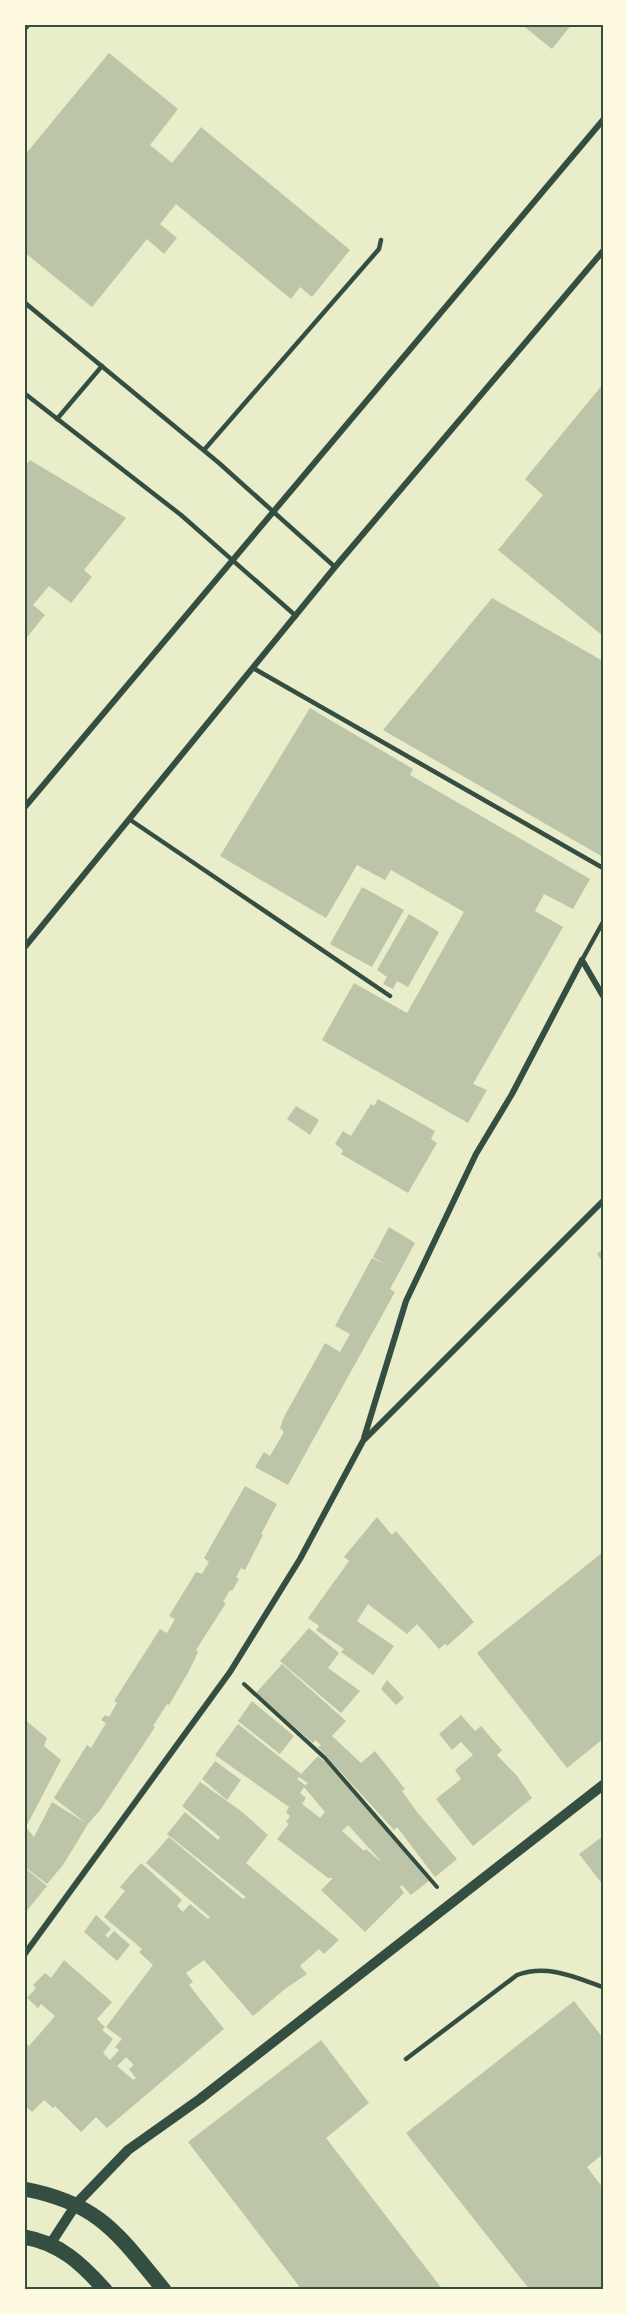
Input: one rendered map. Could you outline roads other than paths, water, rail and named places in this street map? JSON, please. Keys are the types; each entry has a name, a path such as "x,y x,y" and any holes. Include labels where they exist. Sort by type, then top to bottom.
{"main road":[{"path":"24,2188 77,2203 115,2230 164,2290"},
{"path":"24,2237 51,2243 81,2263 105,2290"}],"street":[{"path":"24,808 603,120"},
{"path":"24,947 335,567 603,251"},
{"path":"582,960 603,996"},
{"path":"24,1955 230,1672 300,1559 363,1441 406,1301 476,1154 512,1094 582,960"},
{"path":"363,1441 603,1202"},
{"path":"51,2243 77,2203 128,2150 200,2099 288,2028 453,1904 603,1785"}],"lane":[{"path":"24,30 29,24"},
{"path":"204,450 379,249 381,240"},
{"path":"24,302 204,450 335,567"},
{"path":"57,419 102,366"},
{"path":"24,393 235,560 296,616"},
{"path":"253,668 603,868"},
{"path":"129,819 390,996"},
{"path":"582,960 603,922"},
{"path":"406,2060 518,1975 533,1969 549,1969 603,1987"}]}
